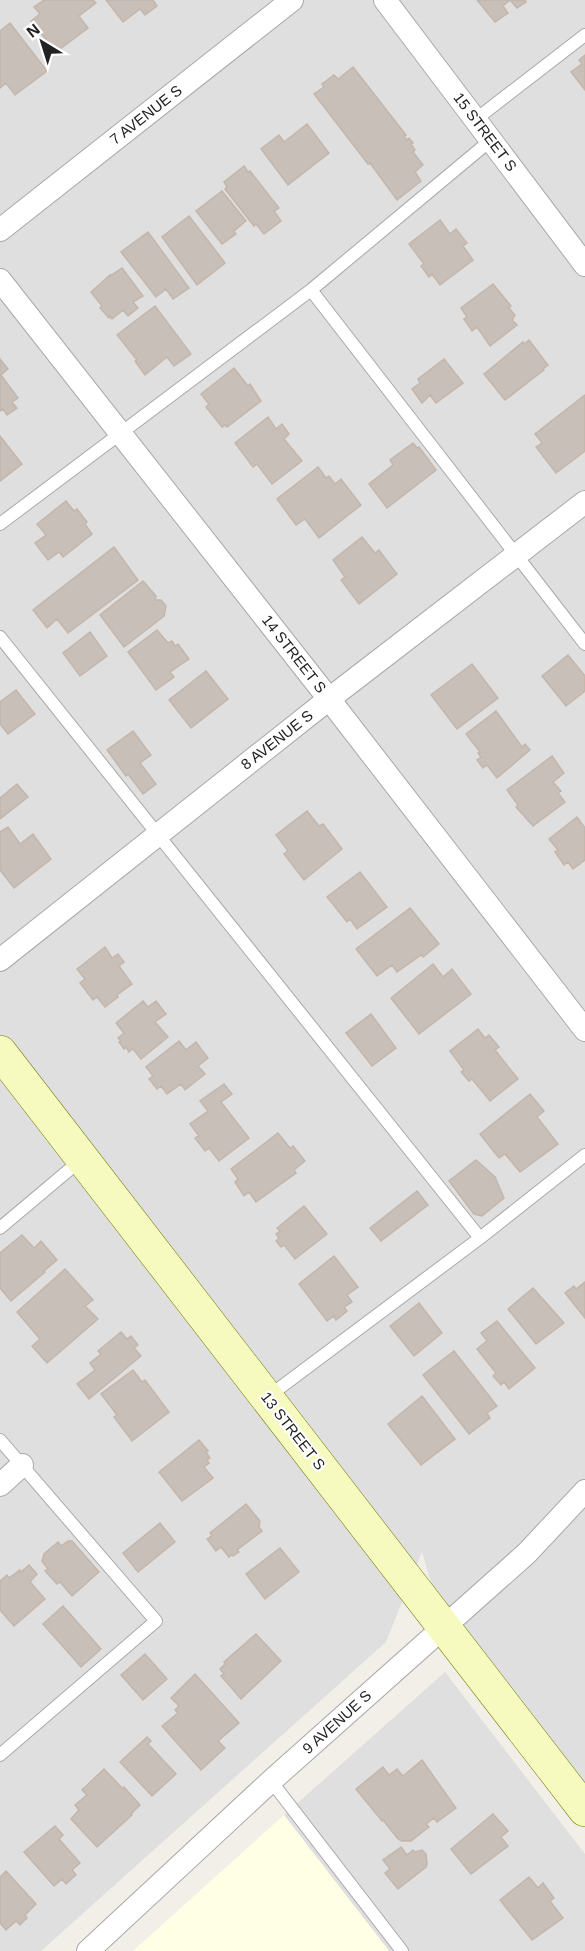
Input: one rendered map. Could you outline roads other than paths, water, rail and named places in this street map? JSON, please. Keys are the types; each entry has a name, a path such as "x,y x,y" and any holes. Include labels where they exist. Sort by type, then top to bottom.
{"street":[{"name":"7 AVENUE S","path":"0,230 292,0"},
{"name":"15 STREET S","path":"385,0 585,265"},
{"name":"14 STREET S","path":"0,280 585,1030"},
{"name":"8 AVENUE S","path":"0,960 329,699 585,502"},
{"name":"13 STREET S","path":"0,1052 585,1810"},
{"path":"0,1485 22,1465"},
{"name":"9 AVENUE S","path":"88,1951 271,1781 527,1553 585,1491"}],"lane":[{"path":"476,120 585,35"},
{"path":"0,525 311,290 491,140"},
{"path":"311,290 585,644"},
{"path":"0,637 480,1238"},
{"path":"267,1398 480,1238 585,1155"},
{"path":"0,1228 82,1159"},
{"path":"0,1440 156,1621 0,1755"},
{"path":"271,1781 402,1951"}]}
